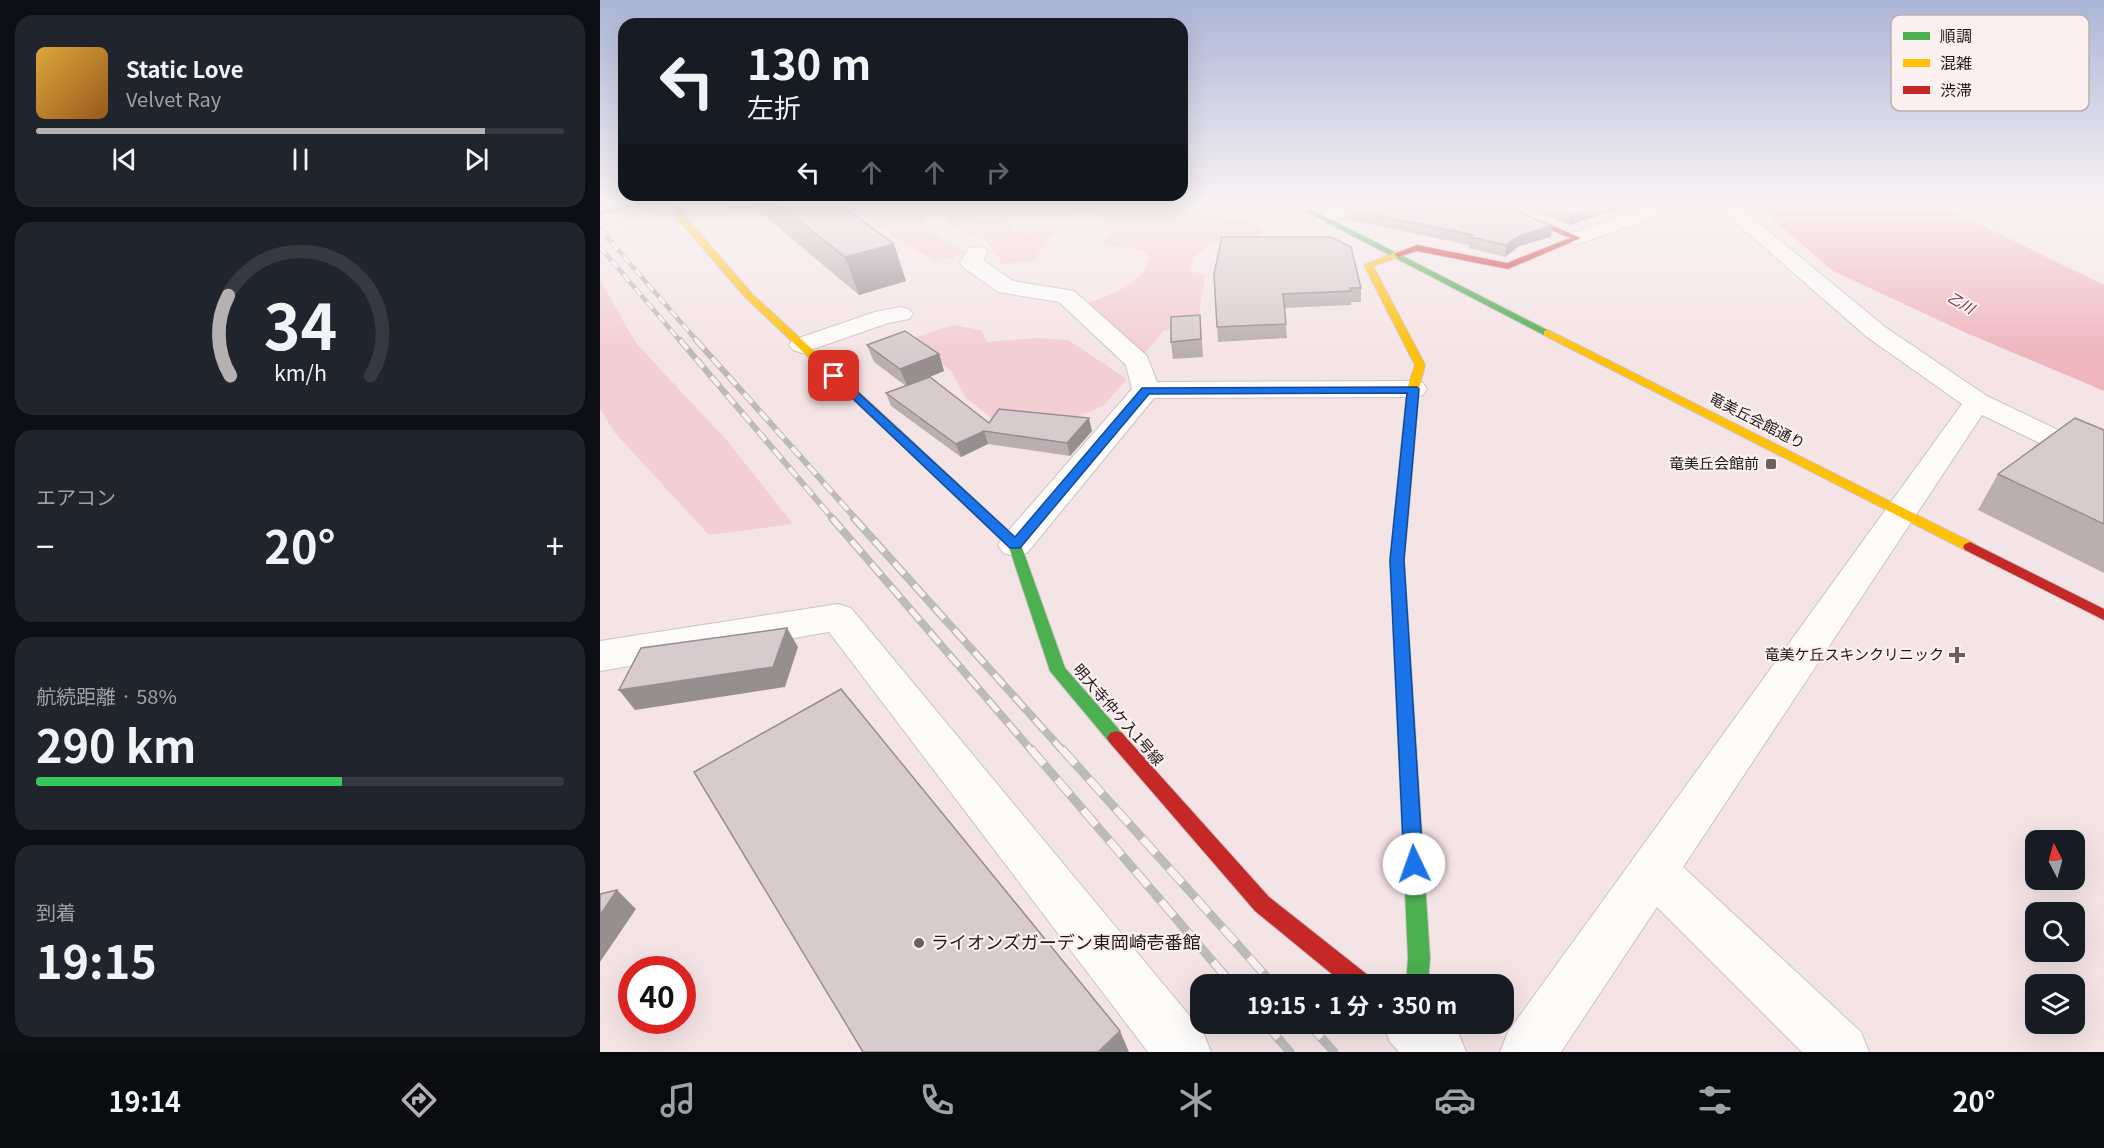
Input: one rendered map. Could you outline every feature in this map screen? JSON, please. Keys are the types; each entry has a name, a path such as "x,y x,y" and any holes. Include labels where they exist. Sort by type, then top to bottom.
{"street":[{"name":"明大寺仲ケ入1号線","path":"713,254 749,296 1015,545 1058,672 1262,904 1349,974"},
{"path":"976,254 971,262 1006,288 1066,296 1138,362 1146,390"},
{"name":"竜美丘会館通り","path":"1390,254 2104,615"},
{"path":"1399,254 1368,265 1420,365 1413,389 1397,560 1419,957 1418,974"},
{"path":"1448,254 1508,266 1537,254"},
{"path":"1783,254 1876,332 1977,402 2104,463"},
{"path":"802,345 883,317 901,314"},
{"path":"1015,545 1146,390 1413,389"},
{"path":"1528,1052 1977,402"},
{"path":"600,656 838,617 1183,1052"},
{"path":"1654,872 1840,1052"},
{"path":"1420,1034 1438,1052"}],"shaded area":[{"path":"924,254 963,254 937,261"},
{"path":"996,254 1038,254 1034,261 1003,264"},
{"path":"1146,254 1198,254 1194,257 1190,270 1205,275 1197,326 1164,330 1141,357 1078,308 1130,284 1145,268 1150,257"},
{"path":"600,280 636,343 729,443 793,524 709,535 614,432 600,409"},
{"path":"953,325 981,330 987,342 1037,338 1068,340 1127,379 1104,405 1067,422 993,419 966,398 951,371 910,339"}],"water":[{"name":"乙川","path":"1813,254 2041,254 2104,285 2104,391 1962,331 1831,270"}],"building":[{"path":"1218,254 1353,254 1361,288 1350,288 1351,291 1283,294 1286,324 1217,327 1214,274"},
{"path":"1200,315 1201,339 1171,342 1171,317"},
{"path":"905,331 939,354 900,369 867,345"},
{"path":"930,377 989,423 999,409 1089,418 1067,443 984,431 956,444 886,393"},
{"path":"2075,418 2104,430 2104,524 1998,474"},
{"path":"787,628 773,667 619,690 641,648"},
{"name":"ライオンズガーデン東岡崎壱番館","path":"841,689 1120,1031 1098,1052 863,1052 694,772"},
{"path":"617,890 600,915 600,894"}],"railway":[{"path":"606,254 681,342"},
{"path":"622,254 698,342"},
{"path":"680,340 833,519"},
{"path":"696,340 856,519"},
{"path":"832,518 1032,751"},
{"path":"854,518 1063,751"},
{"path":"1031,749 1223,974"},
{"path":"1062,749 1264,974"},
{"path":"1274,1034 1290,1052"},
{"path":"1318,1034 1334,1052"}],"traffic: fast":[{"path":"1393,254 1548,333"},
{"path":"895,432 1015,545 1058,671 1116,738"},
{"path":"1402,509 1397,560 1419,958 1418,974"}],"traffic: slow":[{"path":"713,254 749,296 895,432"},
{"path":"1398,254 1368,265 1420,365 1413,389 1402,509"},
{"path":"1548,333 1970,547"}],"traffic: jam":[{"path":"1448,254 1508,266 1537,254"},
{"path":"1970,547 2104,615"},
{"path":"1116,738 1262,904 1349,974"}],"place":[{"name":"竜美丘会館前","path":"1771,464"},
{"name":"竜美ケ丘スキンクリニック","path":"1957,655"},
{"name":"ライオンズガーデン東岡崎壱番館","path":"919,943"}],"route":[{"path":"834,376 1015,545 1146,390 1413,389 1397,560 1414,864"}]}
